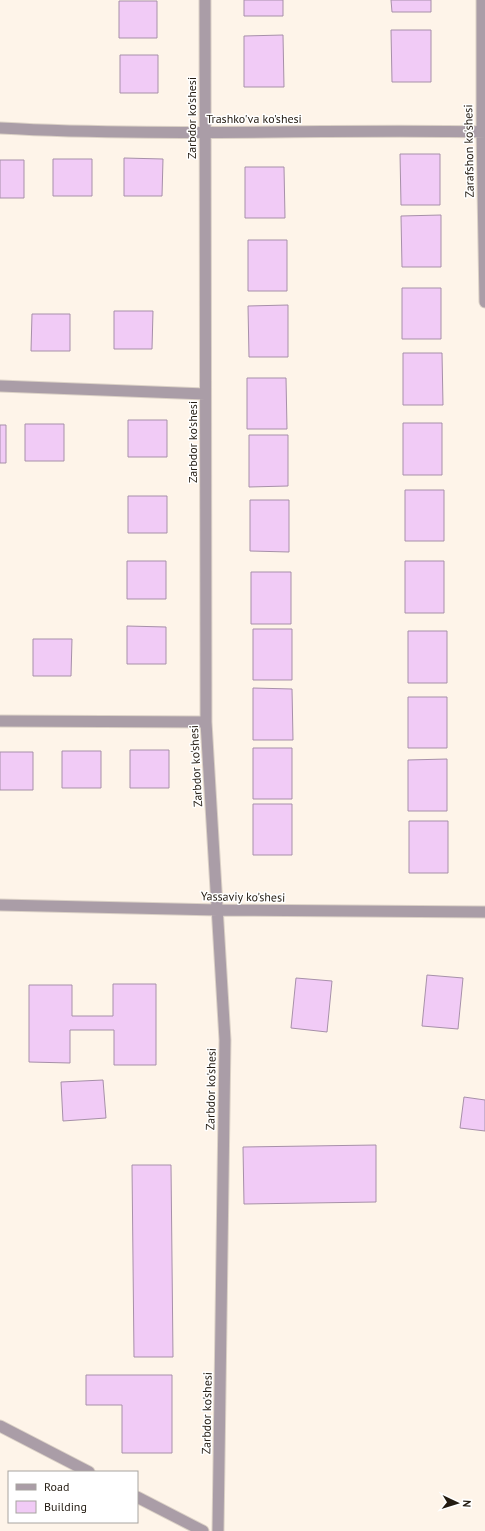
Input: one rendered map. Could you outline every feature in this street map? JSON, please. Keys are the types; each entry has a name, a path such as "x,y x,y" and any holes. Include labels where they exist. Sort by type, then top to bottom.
{"street":[{"name":"Zarbdor ko'shesi","path":"205,0 206,722 225,1040 218,1531"},
{"name":"Zarafshon ko'shesi","path":"482,0 485,302"},
{"name":"Trashko'va ko'shesi","path":"0,128 205,132 483,132"},
{"path":"0,386 206,394"},
{"path":"0,721 206,722"},
{"name":"Yassaviy ko'shesi","path":"0,905 218,910 485,912"},
{"path":"0,1426 87,1471"},
{"path":"138,1498 203,1531"}],"building":[{"path":"244,0 283,0 283,16 244,16"},
{"path":"391,0 431,0 431,12 392,12"},
{"path":"119,1 157,1 157,38 119,38"},
{"path":"391,30 431,30 431,82 392,82"},
{"path":"283,35 284,87 244,87 244,36"},
{"path":"120,55 158,55 158,93 120,93"},
{"path":"400,154 440,154 440,205 401,205"},
{"path":"124,158 163,159 162,196 124,196"},
{"path":"53,159 92,159 92,196 53,196"},
{"path":"0,160 24,160 24,198 0,198"},
{"path":"245,167 284,167 285,218 245,218"},
{"path":"441,215 441,267 402,267 401,216"},
{"path":"248,240 287,240 287,291 248,291"},
{"path":"402,288 441,288 441,339 402,339"},
{"path":"288,305 288,357 249,357 248,306"},
{"path":"114,311 153,311 152,349 114,349"},
{"path":"32,314 70,314 70,351 31,351"},
{"path":"403,353 442,353 443,405 403,405"},
{"path":"247,378 286,378 287,429 247,429"},
{"path":"128,420 167,420 167,457 128,457"},
{"path":"403,423 442,423 442,475 403,475"},
{"path":"25,424 64,424 64,461 25,461"},
{"path":"0,425 6,425 6,463 0,463"},
{"path":"249,435 288,435 288,486 249,487"},
{"path":"405,490 444,490 444,541 405,541"},
{"path":"128,496 167,496 167,533 128,533"},
{"path":"250,500 289,500 289,552 250,551"},
{"path":"127,561 166,561 166,599 127,599"},
{"path":"405,561 444,561 444,613 405,613"},
{"path":"251,572 291,572 291,624 251,624"},
{"path":"127,626 166,627 166,664 127,664"},
{"path":"253,629 292,629 292,680 253,680"},
{"path":"408,631 447,631 447,683 408,683"},
{"path":"33,639 72,639 71,676 33,676"},
{"path":"253,688 292,689 293,740 253,740"},
{"path":"408,697 447,697 447,748 408,748"},
{"path":"253,748 292,748 292,799 253,799"},
{"path":"130,750 169,750 169,788 130,788"},
{"path":"62,751 101,751 101,788 62,788"},
{"path":"0,752 33,752 33,790 0,790"},
{"path":"447,759 447,811 408,811 408,760"},
{"path":"253,804 292,804 292,855 253,855"},
{"path":"409,821 448,821 448,873 409,873"},
{"path":"427,975 463,978 458,1029 422,1026"},
{"path":"296,978 332,981 327,1032 291,1028"},
{"path":"113,984 156,984 156,1065 114,1065 114,1030 70,1030 70,1063 29,1062 29,985 72,985 72,1016 113,1016"},
{"path":"103,1080 106,1118 63,1121 61,1082"},
{"path":"464,1097 485,1100 485,1131 460,1128"},
{"path":"376,1145 376,1202 244,1204 243,1147"},
{"path":"132,1165 171,1165 173,1357 134,1357"},
{"path":"86,1375 172,1375 172,1453 122,1453 122,1405 86,1405"}]}
